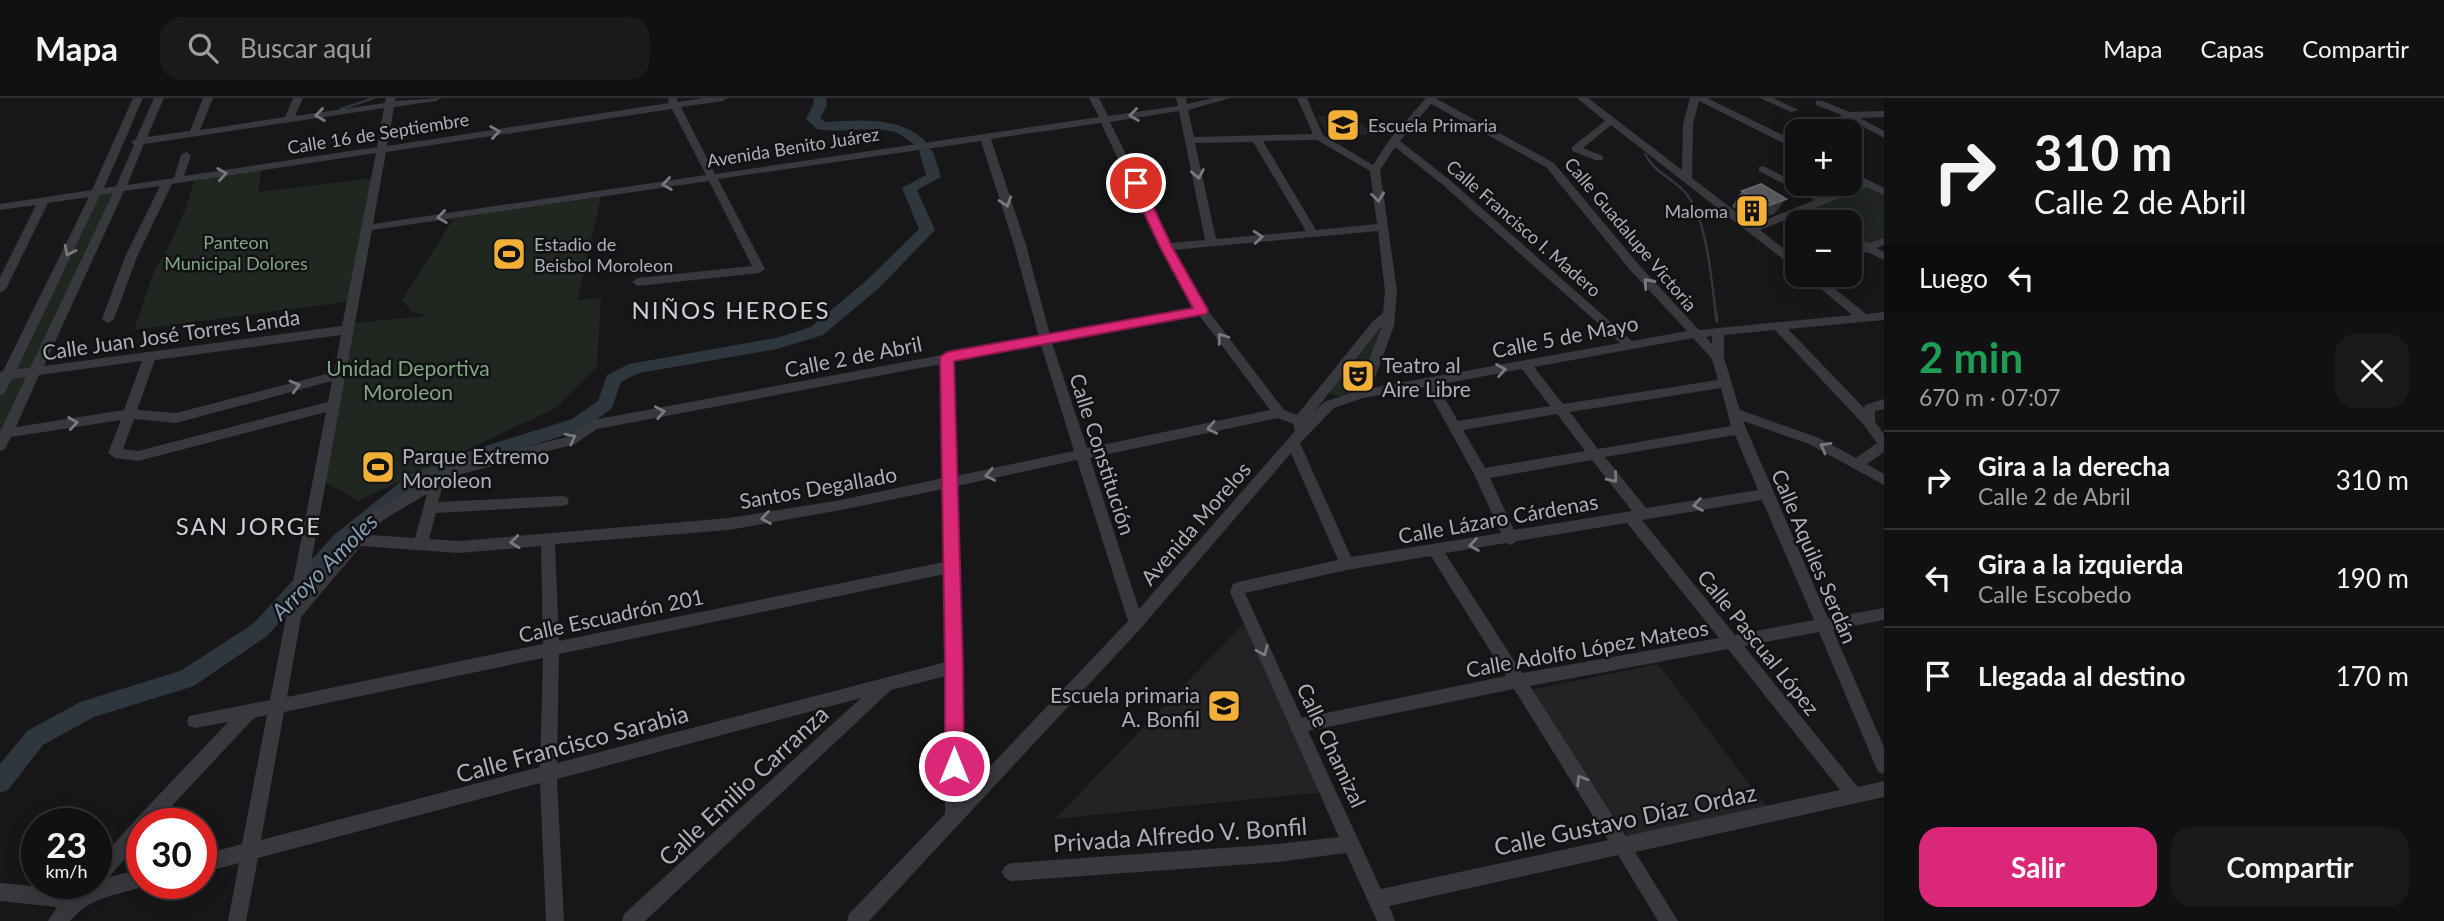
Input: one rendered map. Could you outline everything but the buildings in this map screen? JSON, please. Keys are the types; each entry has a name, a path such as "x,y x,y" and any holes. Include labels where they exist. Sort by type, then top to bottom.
{"street":[{"path":"0,391 4,376 98,191 138,98"},
{"path":"0,446 142,141 159,98"},
{"path":"194,133 208,98"},
{"path":"289,119 298,98"},
{"path":"117,145 390,101 436,98"},
{"name":"Calle 16 de Septiembre","path":"98,191 673,102 723,98"},
{"path":"1094,98 1166,247 1202,310 1279,413 1301,431 1347,564"},
{"name":"Avenida Benito Juárez","path":"365,228 1105,119 1182,103 1225,98"},
{"path":"1302,98 1319,136"},
{"path":"1362,394 1388,326 1391,291 1375,170 1394,141 1430,98"},
{"name":"Calle Guadalupe Victoria","path":"1430,98 1550,165 1635,268 1694,334"},
{"path":"1582,98 1785,254"},
{"path":"1687,178 1688,124 1698,98 1785,140"},
{"path":"1765,98 1794,110"},
{"path":"237,921 390,101"},
{"path":"639,282 759,269 673,102"},
{"path":"1182,103 1192,140 1211,242"},
{"path":"1819,103 1850,115 1884,135"},
{"path":"1842,119 1850,115 1884,114"},
{"path":"1599,159 1576,149 1611,121"},
{"path":"1192,140 1319,136 1375,170"},
{"name":"Calle Constitución","path":"985,137 1020,245 1045,339 1136,623"},
{"path":"1256,138 1312,232"},
{"name":"Calle Francisco I. Madero","path":"1394,141 1447,183 1629,345"},
{"path":"108,319 131,257 186,155"},
{"path":"1763,169 1825,201"},
{"path":"1862,180 1884,192"},
{"path":"1805,210 1868,183"},
{"path":"0,205 98,191"},
{"path":"0,205 98,191"},
{"path":"0,289 44,200"},
{"path":"1753,229 1785,217"},
{"path":"1166,247 1382,227"},
{"path":"1862,250 1884,241"},
{"path":"1862,244 1884,257"},
{"path":"1830,287 1875,315"},
{"name":"Calle 2 de Abril","path":"295,614 378,516 454,471 570,441 593,425 1202,310"},
{"name":"Calle 5 de Mayo","path":"1301,431 1329,405 1362,394 1718,330 1875,315"},
{"name":"Avenida Morelos","path":"856,921 1136,623 1301,431 1326,391 1377,324 1387,316"},
{"path":"1777,325 1868,422 1884,443 1857,465"},
{"name":"Calle Juan José Torres Landa","path":"4,376 346,330"},
{"name":"Calle Aquiles Serdán","path":"1718,330 1718,358 1739,429 1884,766"},
{"name":"Calle Aquiles Serdán","path":"1694,334 1718,358"},
{"path":"150,357 114,453 138,456 334,405"},
{"path":"947,357 954,667 954,816"},
{"name":"Calle Pascual López","path":"1526,366 1733,643 1854,794"},
{"path":"6,433 129,415 156,413 177,418 338,375"},
{"path":"1430,383 1481,474 1511,538"},
{"path":"1455,426 1725,383"},
{"path":"1326,391 1334,398 1345,399"},
{"path":"1868,422 1867,414 1870,408 1884,404"},
{"name":"Santos Degallado","path":"358,540 459,547 729,524 948,484 1279,413"},
{"path":"1734,413 1814,441 1884,480"},
{"path":"1481,474 1739,429"},
{"path":"420,546 437,481"},
{"name":"Calle Lázaro Cárdenas","path":"1238,588 1347,564 1765,494"},
{"path":"430,508 562,500"},
{"path":"548,539 551,649 548,775 555,921"},
{"path":"1436,551 1669,921"},
{"name":"Calle Escuadrón 201","path":"195,721 248,713 952,566"},
{"name":"Calle Chamizal","path":"1238,588 1237,592 1386,921"},
{"name":"Calle Adolfo López Mateos","path":"1297,726 1518,681 1884,614"},
{"name":"Calle Francisco Sarabia","path":"217,860 954,667"},
{"name":"Calle Emilio Carranza","path":"631,921 888,684"},
{"path":"158,808 248,713"},
{"name":"Calle Gustavo Díaz Ordaz","path":"1377,900 1884,789"},
{"path":"112,860 126,843"},
{"name":"Privada Alfredo V. Bonfil","path":"1012,872 1278,853 1352,844"},
{"path":"57,921 77,900 98,888 126,882"},
{"path":"0,892 77,900"}],"shaded area":[{"name":"Escuela Primaria","path":"1351,115 1376,135 1327,134 1317,116"},
{"path":"1884,192 1884,241 1868,248 1862,244 1862,210 1805,210"},
{"name":"Escuela primaria A. Bonfil","path":"1246,621 1325,792 1055,819"},
{"path":"1658,664 1767,807 1629,837 1530,690"}],"green space":[{"name":"Panteon Municipal Dolores","path":"262,168 258,192 375,178 352,301 134,330 155,268 166,252 186,208 195,177"},
{"path":"1868,183 1884,194 1846,210 1805,210 1838,196 1862,196 1862,186"},
{"path":"120,189 0,446 0,391 97,192"},
{"name":"Unidad Deportiva Moroleon","path":"601,197 577,300 601,298 597,366 556,408 358,501 323,480 353,323 426,316 412,312 402,300 454,218"},
{"path":"1884,204 1884,239 1862,226 1862,213"},
{"path":"1384,325 1357,389 1346,398 1332,395 1329,391"}],"waterway":[{"path":"341,109 374,98"},
{"name":"Arroyo Amoles","path":"820,98 820,105 813,119 822,126 857,124 900,129 919,142"},
{"name":"Arroyo Amoles","path":"0,782 35,738 88,709 186,679 260,630 341,541 416,480 476,456 578,424 606,404 613,379 635,368 777,343 817,331 873,284 927,230 909,188 934,177 926,151"},
{"name":"Arroyo Amoles","path":"1645,154 1654,167 1683,190 1695,208 1708,253 1716,314"},
{"name":"Arroyo Amoles","path":"1716,313 1717,321"}],"place":[{"name":"Escuela Primaria","path":"1343,125"},
{"name":"Maloma","path":"1752,211"},
{"name":"Estadio de Beisbol Moroleon","path":"509,254"},
{"name":"Teatro al Aire Libre","path":"1358,376"},
{"name":"Parque Extremo Moroleon","path":"378,467"},
{"name":"Escuela primaria A. Bonfil","path":"1224,706"}],"district":[{"name":"NIÑOS HEROES","path":"731,309"},
{"name":"SAN JORGE","path":"249,525"}],"route":[{"path":"954,766 947,357 1202,310 1166,247 1136,183"}]}
